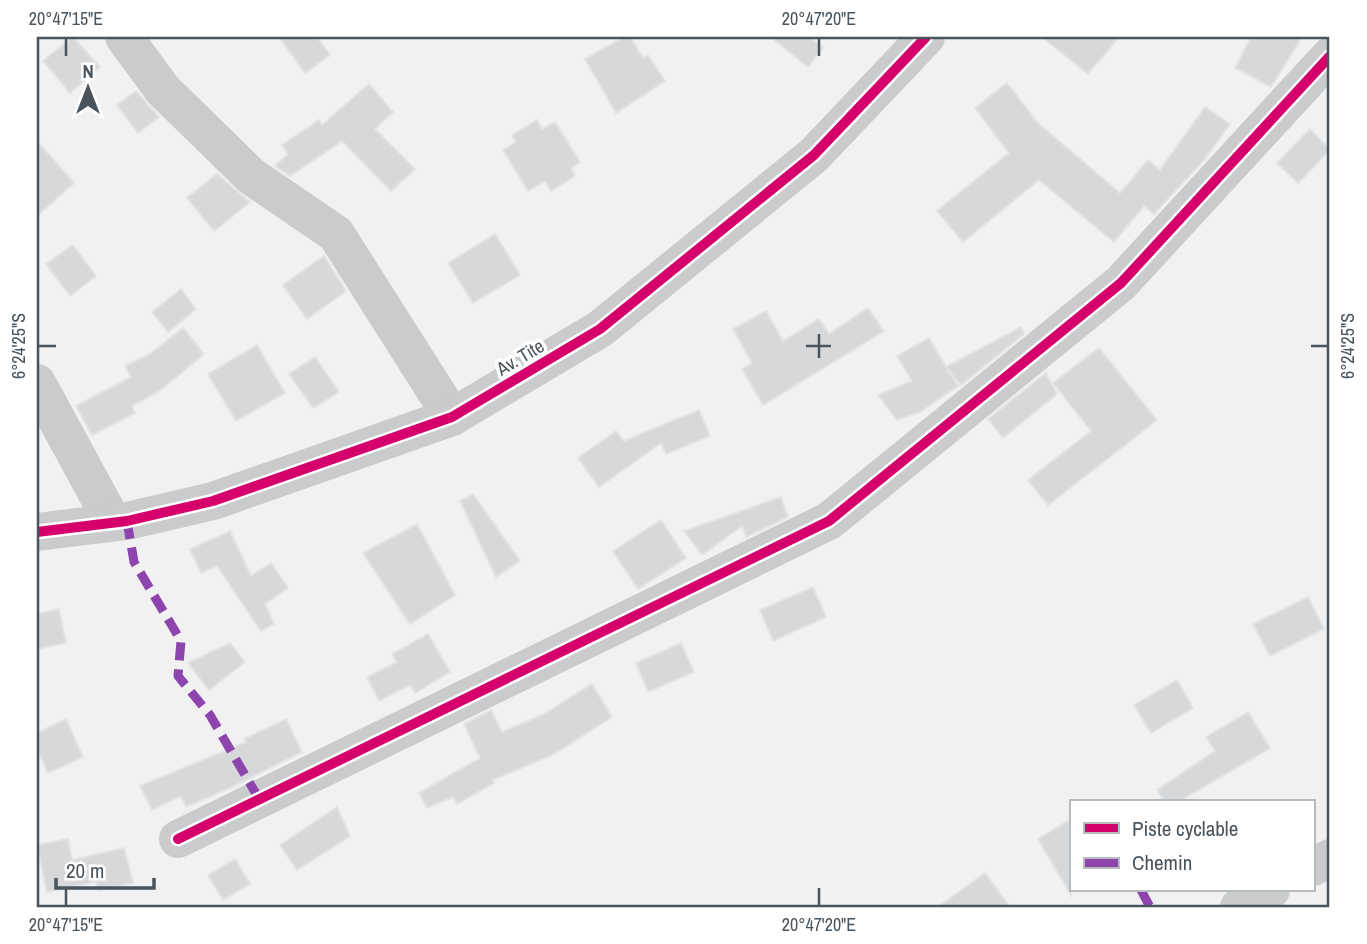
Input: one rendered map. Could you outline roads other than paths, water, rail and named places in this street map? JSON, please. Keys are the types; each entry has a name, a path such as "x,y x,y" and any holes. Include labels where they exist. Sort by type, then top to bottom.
{"street":[{"path":"124,37 163,90 251,176 335,234 452,417"},
{"name":"Av. Tite","path":"37,532 112,520 127,521 213,501 452,417 600,329 814,155 926,37"},
{"path":"178,839 829,521 1121,283 1330,56"},
{"path":"37,383 112,520"},
{"path":"1314,866 1330,858"},
{"path":"1239,907 1267,892"}]}
